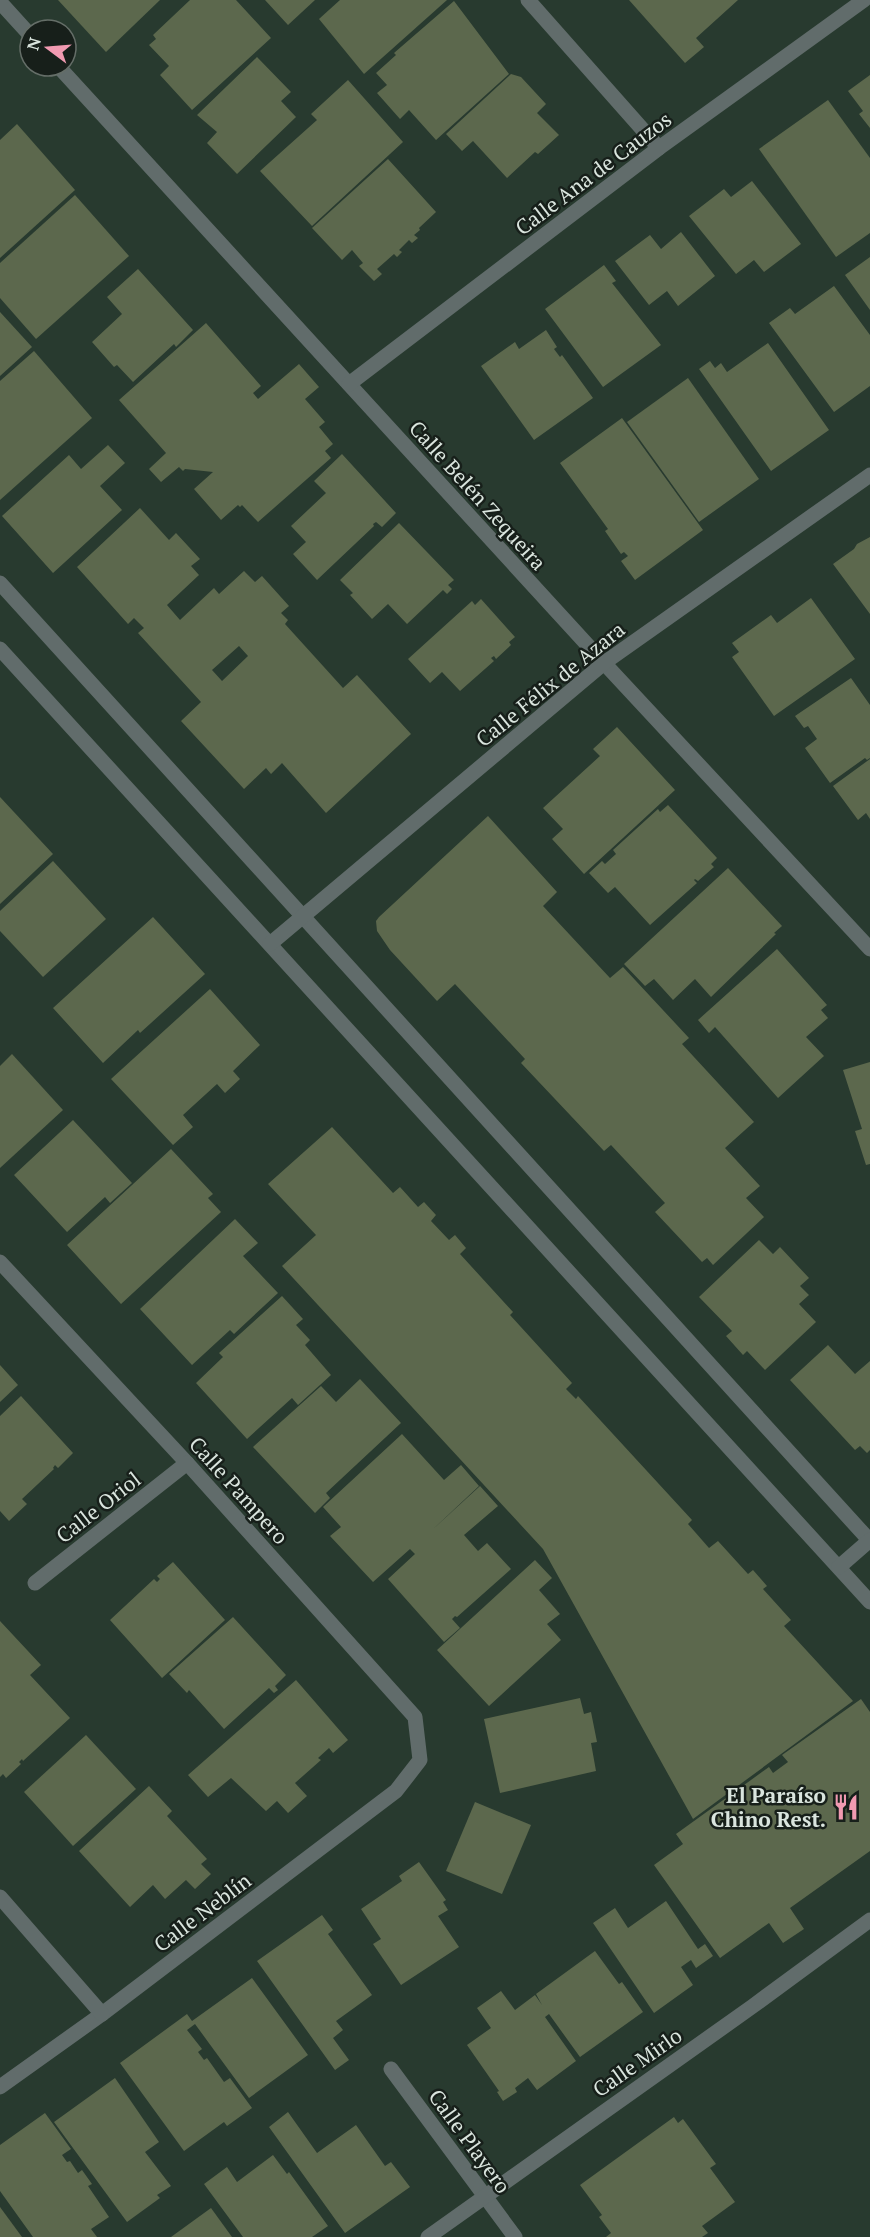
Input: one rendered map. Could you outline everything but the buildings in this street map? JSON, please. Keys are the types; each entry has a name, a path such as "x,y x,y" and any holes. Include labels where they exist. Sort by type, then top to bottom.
{"street":[{"path":"528,0 659,147"},
{"name":"Calle Ana de Cauzos","path":"349,384 659,147 864,0"},
{"path":"0,2 18,22"},
{"name":"Calle Belén Zequeira","path":"69,78 604,663 870,949"},
{"name":"Calle Félix de Azara","path":"270,944 604,663 870,475"},
{"path":"0,583 870,1540 839,1567"},
{"path":"0,649 870,1602"},
{"name":"Calle Pampero","path":"0,1262 187,1463 415,1717 420,1760"},
{"name":"Calle Oriol","path":"35,1583 187,1463"},
{"name":"Calle Neblín","path":"0,2086 102,2014 396,1791 420,1760"},
{"path":"0,1897 102,2014"},
{"name":"Calle Mirlo","path":"428,2237 870,1920"},
{"name":"Calle Playero","path":"391,2069 515,2237"}],"place":[{"name":"El Paraíso Chino Rest.","path":"846,1807"}]}
